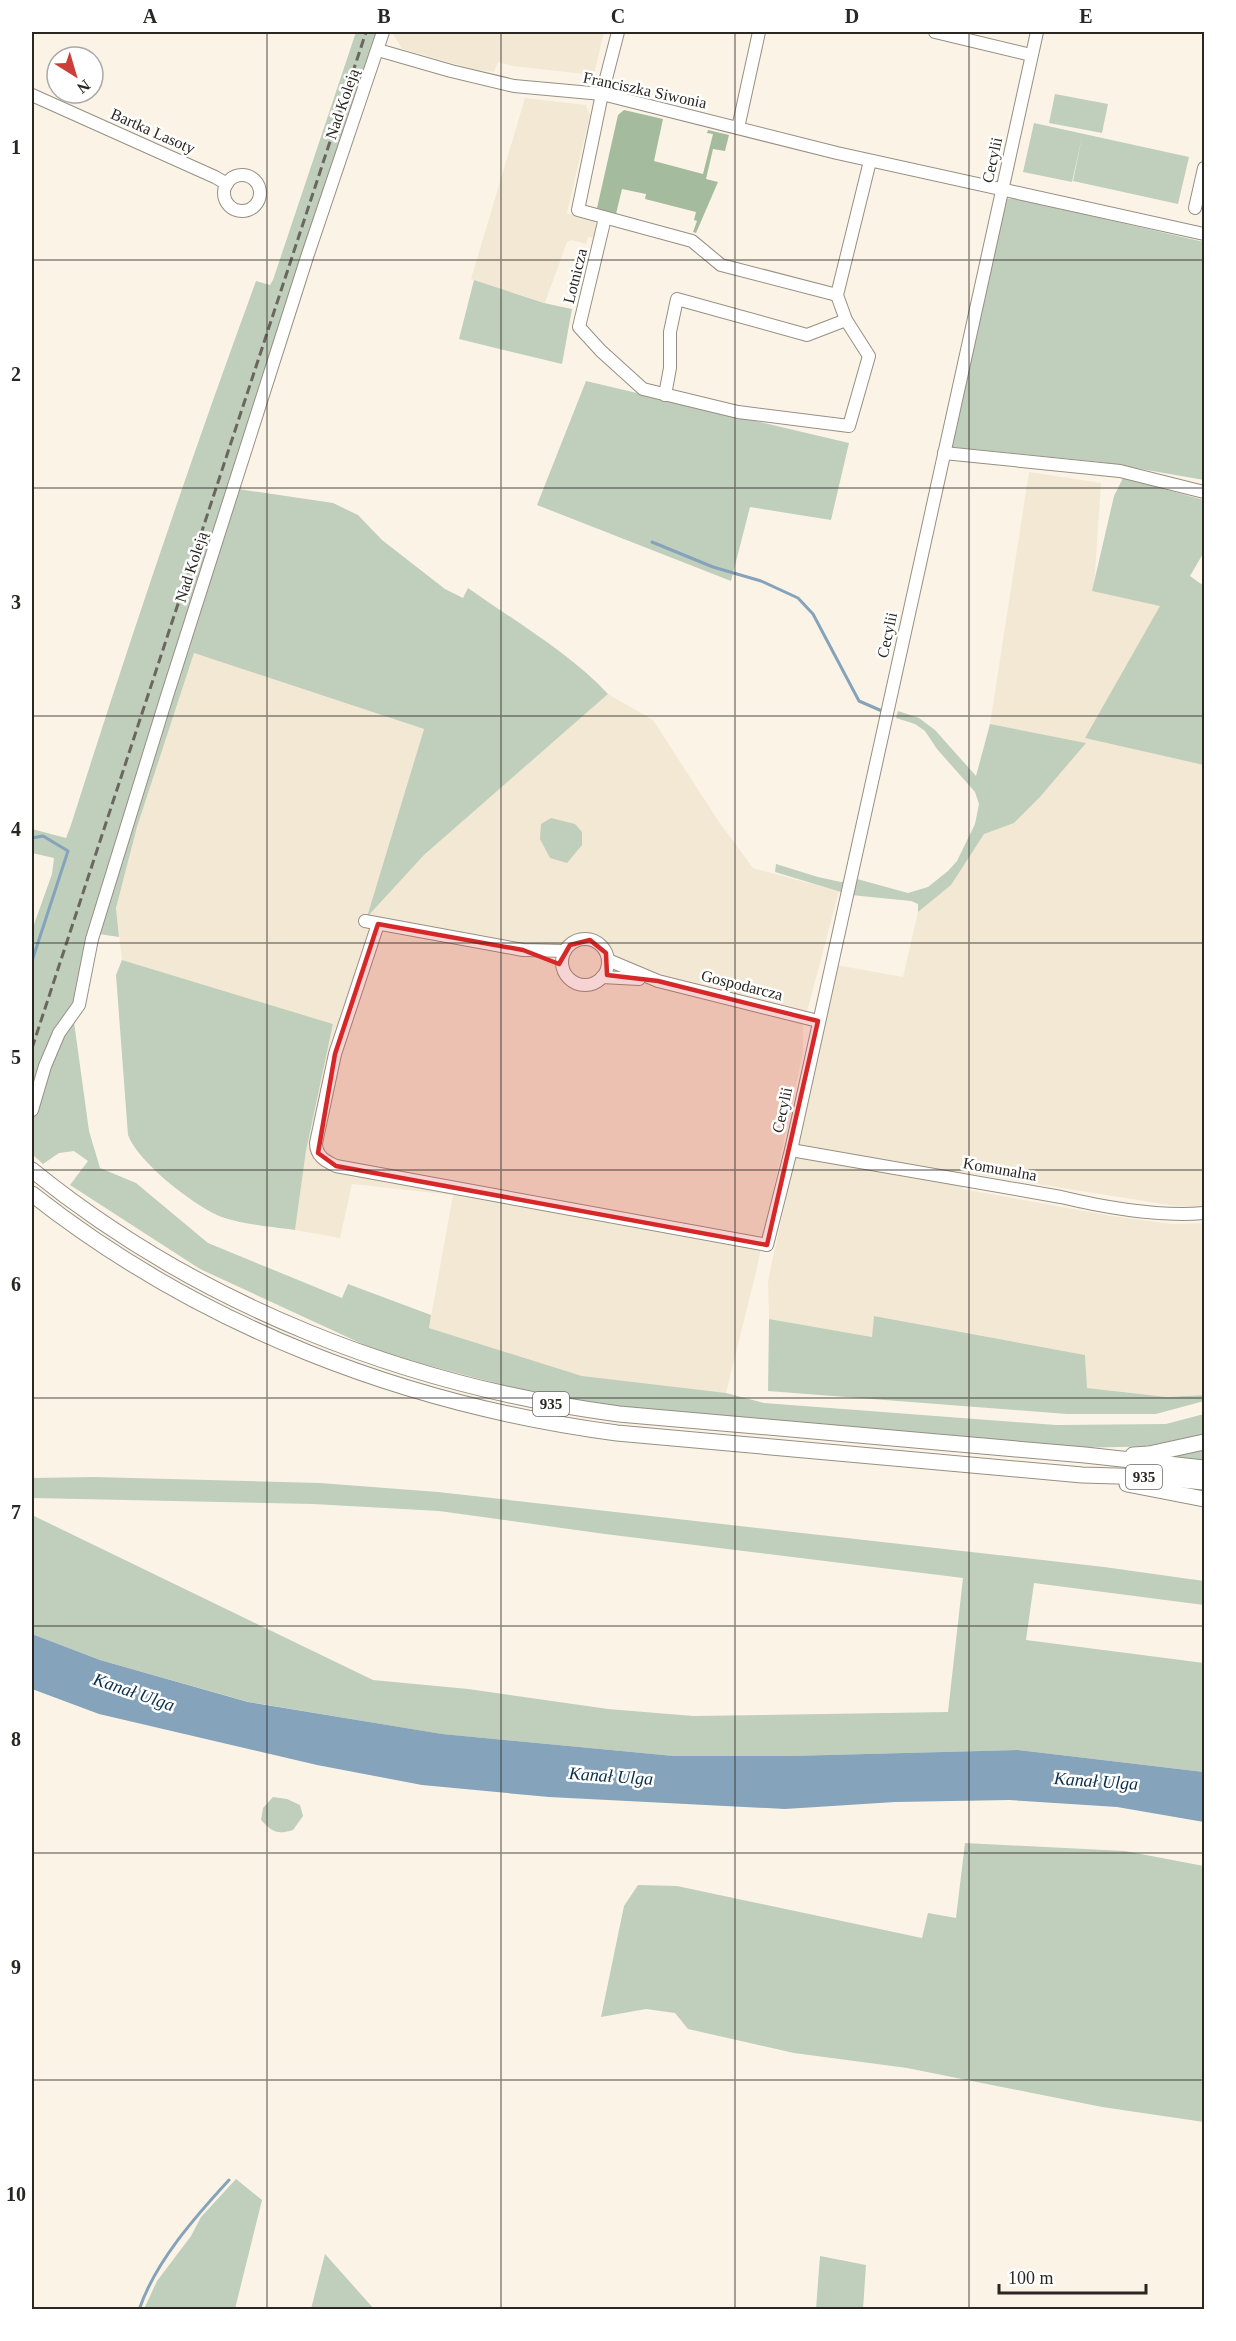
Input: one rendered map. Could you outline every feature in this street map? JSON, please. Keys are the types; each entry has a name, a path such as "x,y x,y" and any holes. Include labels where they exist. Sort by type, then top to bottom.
{"main road":[{"name":"935","path":"32,1170 62,1194 164,1262 256,1310 355,1351 409,1370 460,1384 562,1406 619,1414 1084,1455 1204,1468"},
{"name":"935","path":"32,1194 54,1212 154,1277 247,1328 347,1369 460,1404 559,1426 617,1434 1082,1475 1151,1477 1204,1482"},
{"path":"1084,1455 1149,1455 1204,1442"},
{"path":"1082,1475 1204,1499"}],"street":[{"name":"Nad Koleją","path":"32,1110 45,1066 59,1033 79,1005 86,960 167,696 307,257 383,32"},
{"path":"618,32 602,94 578,210 692,241 721,265 837,295"},
{"path":"738,128 759,32"},
{"path":"935,32 1031,55"},
{"name":"Cecylii","path":"767,1245 791,1150 1037,32"},
{"name":"Franciszka Siwonia","path":"378,50 514,86 602,94 870,161 1204,234"},
{"name":"Bartka Lasoty","path":"32,95 226,184"},
{"path":"665,394 670,368 670,332 677,299 807,335 846,320 837,295 870,161"},
{"path":"1195,208 1204,168"},
{"name":"Lotnicza","path":"606,218 579,327 601,351 643,389 738,412 849,426 869,357 846,320"},
{"path":"944,453 1120,471 1204,492"},
{"name":"Gospodarcza","path":"658,981 608,960 602,947 590,940 576,941 565,951 523,950 371,923 335,1054 316,1143 318,1153 325,1161 348,1168 767,1245"},
{"name":"Gospodarcza","path":"523,950 555,963 562,968 568,978 580,985 594,984 602,977 614,976 658,981 818,1020"},
{"path":"562,968 565,951"},
{"path":"602,977 608,960"},
{"name":"Komunalna","path":"791,1150 1101,1206 1178,1215 1204,1214"}],"highlighted area":[{"path":"378,924 523,950 559,964 570,945 590,940 606,953 607,975 658,981 818,1021 767,1245 336,1166 318,1153 335,1054"}],"shaded area":[{"path":"392,32 604,32 594,75 512,66 498,62 494,72 473,69 402,49"},
{"path":"525,98 586,105 590,115 567,213 595,222 598,228 595,238 588,237 586,244 571,240 567,242 545,303 471,279"},
{"path":"1029,472 1101,483 1094,588 1167,602 1204,760 1204,1207 1176,1206 967,1173 963,1189 1112,1216 1173,1224 1204,1223 1204,1395 1167,1397 1087,1388 1085,1355 875,1316 872,1337 769,1319 768,1281 836,965 903,977 918,912 951,884 984,833 1014,823 1040,797 1085,743 990,724"},
{"path":"194,653 424,729 368,915 424,855 608,694 653,720 719,822 753,868 839,891 803,1027 803,1052 756,1272 726,1393 660,1388 582,1376 429,1328 453,1195 352,1184 340,1238 295,1230 306,1151 333,1024 122,960 116,908 137,827"}],"green space":[{"path":"356,32 378,32 238,489 333,503 358,515 382,540 445,589 463,598 468,588 559,651 608,694 424,855 367,917 424,729 194,653 137,827 116,908 119,937 99,934 74,1022 89,1131 100,1168 136,1183 208,1243 342,1298 348,1284 431,1315 429,1328 582,1376 726,1393 764,1403 1056,1425 1166,1424 1204,1414 1204,1438 1173,1446 1066,1448 572,1403 384,1354 200,1269 70,1185 88,1161 74,1151 59,1153 43,1164 33,1155 32,930 52,874 54,858 32,853 32,829 66,838 160,552 231,349 256,281 270,285 273,280"},
{"path":"1055,94 1108,104 1102,133 1049,123"},
{"path":"624,110 663,119 654,161 703,174 713,134 707,133 708,130 729,135 725,151 713,149 706,179 718,182 696,233 693,232 697,221 694,220 696,212 645,199 646,194 622,189 616,214 597,208 618,115"},
{"path":"1034,123 1189,157 1178,204 1073,181 1082,137 1072,182 1023,172"},
{"path":"1014,198 1204,242 1204,480 1101,462 952,447 1006,199"},
{"path":"474,280 544,303 572,309 562,364 459,339"},
{"path":"586,381 849,443 831,520 750,507 731,581 537,505"},
{"path":"1123,478 1204,500 1204,552 1190,576 1204,586 1204,765 1085,738 1160,606 1092,591 1114,496"},
{"path":"898,711 919,718 935,730 976,776 990,724 1086,743 1040,797 1014,823 984,834 951,885 918,912 918,904 911,901 851,895 775,872 776,864 818,877 841,882 857,879 908,893 928,887 957,861 975,824 979,804 975,792 937,749 925,731 915,724 896,718"},
{"path":"551,818 575,824 582,832 582,845 567,863 550,858 540,839 541,824"},
{"path":"122,960 333,1024 306,1151 295,1230 245,1223 217,1215 166,1181 134,1146 128,1135 116,975"},
{"path":"874,1316 1085,1355 1087,1388 1167,1397 1204,1395 1204,1401 1156,1414 1067,1414 768,1391 769,1319 872,1337"},
{"path":"1204,1449 1204,1465 1151,1459"},
{"path":"94,1477 320,1483 438,1492 1104,1567 1204,1581 1204,1605 1034,1583 1026,1640 1204,1663 1204,1772 1018,1750 790,1756 674,1756 441,1734 249,1702 100,1660 32,1634 32,1515 373,1680 468,1689 608,1709 693,1716 948,1712 963,1578 439,1511 313,1504 32,1498 32,1478"},
{"path":"273,1797 287,1799 300,1805 303,1816 293,1830 275,1831 261,1820 263,1808"},
{"path":"965,1843 1125,1851 1204,1866 1204,2122 1102,2107 907,2068 794,2053 688,2029 675,2013 646,2009 601,2017 624,1906 638,1885 677,1886 922,1938 928,1913 956,1918"},
{"path":"236,2179 262,2200 235,2309 144,2309 157,2281 191,2236 201,2217"},
{"path":"325,2254 374,2309 311,2309"},
{"path":"820,2256 866,2265 863,2309 816,2309"}],"water":[{"name":"Kanał Ulga","path":"32,1634 100,1660 248,1702 442,1734 674,1756 790,1756 1018,1750 1204,1772 1204,1822 1117,1807 1009,1800 895,1802 785,1809 549,1797 422,1785 317,1765 99,1714 32,1689"}],"waterway":[{"path":"652,542 713,567 761,581 798,598 813,614 859,701 882,711"},
{"path":"32,838 43,836 68,851 32,961"},
{"path":"139,2310 155,2275 177,2241 229,2180"}],"railway":[{"path":"32,1048 366,32"}]}
